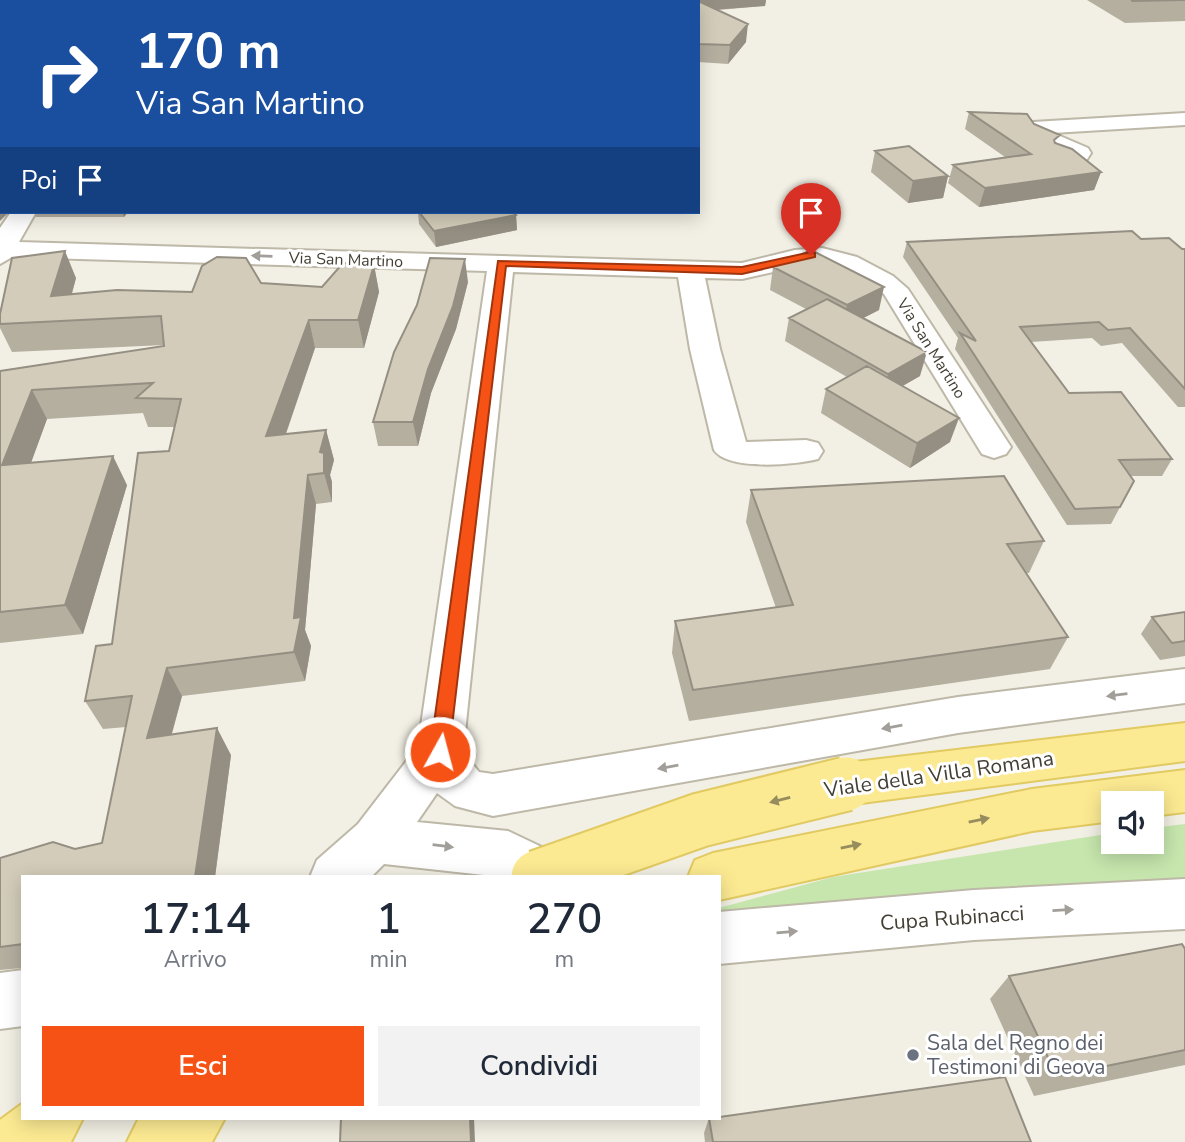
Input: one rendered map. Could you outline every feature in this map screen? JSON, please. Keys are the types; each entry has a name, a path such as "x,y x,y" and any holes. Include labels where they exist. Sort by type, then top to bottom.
{"main road":[{"name":"Viale della Villa Romana","path":"544,875 699,820 846,784 1185,742"},
{"path":"721,875 912,833 1032,810 1185,791"},
{"path":"21,1142 50,1120"},
{"path":"157,1142 192,1120"}],"street":[{"path":"1061,158 1078,156 1080,153 1037,134 1033,128 1185,119"},
{"name":"Via San Martino","path":"23,214 1,252 755,270 811,255 843,259 894,289 994,447"},
{"path":"337,875 375,840 440,752 501,263"},
{"path":"690,269 705,349 731,450 738,453 806,451"},
{"path":"440,752 453,781 469,793 493,795 958,715 1185,686"},
{"path":"375,840 508,854 547,875"},
{"name":"Cupa Rubinacci","path":"721,938 974,915 1185,904"},
{"path":"0,1001 21,998"}],"green space":[{"path":"1185,824 1185,878 935,896 721,919 721,907 833,877 1101,835 1101,854 1164,854 1164,827"}],"building":[{"path":"700,2 748,24 730,45 700,44"},
{"path":"969,112 1027,114 1034,124 1060,135 1054,140 1055,143 1072,149 1101,172 985,188 953,165 1031,154"},
{"path":"909,146 948,176 913,181 875,151"},
{"path":"421,214 516,215 434,231"},
{"path":"1132,231 1141,239 1169,238 1185,249 1185,389 1130,328 1108,330 1099,322 1020,327 1069,393 1121,392 1172,459 1119,460 1134,481 1120,507 1075,509 960,333 976,341 907,242"},
{"path":"811,250 884,287 847,305 773,267"},
{"path":"65,251 51,296 117,290 192,292 202,266 217,257 246,258 261,283 322,287 343,263 374,265 358,320 309,320 266,436 326,430 320,452 324,453 324,473 308,475 294,618 301,617 294,652 167,668 147,738 217,728 195,875 21,875 21,944 0,947 0,858 53,842 75,849 102,843 132,696 85,701 96,646 112,644 138,453 169,451 181,399 136,398 153,383 32,390 2,465 113,456 65,605 0,612 0,371 164,346 161,316 0,324 12,258"},
{"path":"430,258 465,259 453,306 428,369 413,422 373,422 394,352 417,305"},
{"path":"827,299 927,352 888,374 789,318"},
{"path":"867,366 959,418 917,443 826,389"},
{"path":"1004,476 1044,541 1007,544 1068,637 693,690 675,621 793,605 751,490"},
{"path":"1185,612 1185,641 1172,643 1152,617"},
{"path":"1182,944 1185,949 1185,1050 1057,1076 1009,976"},
{"path":"1005,1077 1031,1142 713,1142 709,1120 721,1120 721,1117"},
{"path":"341,1120 470,1120 471,1142 340,1142"}],"place":[{"name":"Sala del Regno dei Testimoni di Geova","path":"913,1055"}],"route":[{"path":"440,752 501,263 742,271 811,255"}]}
